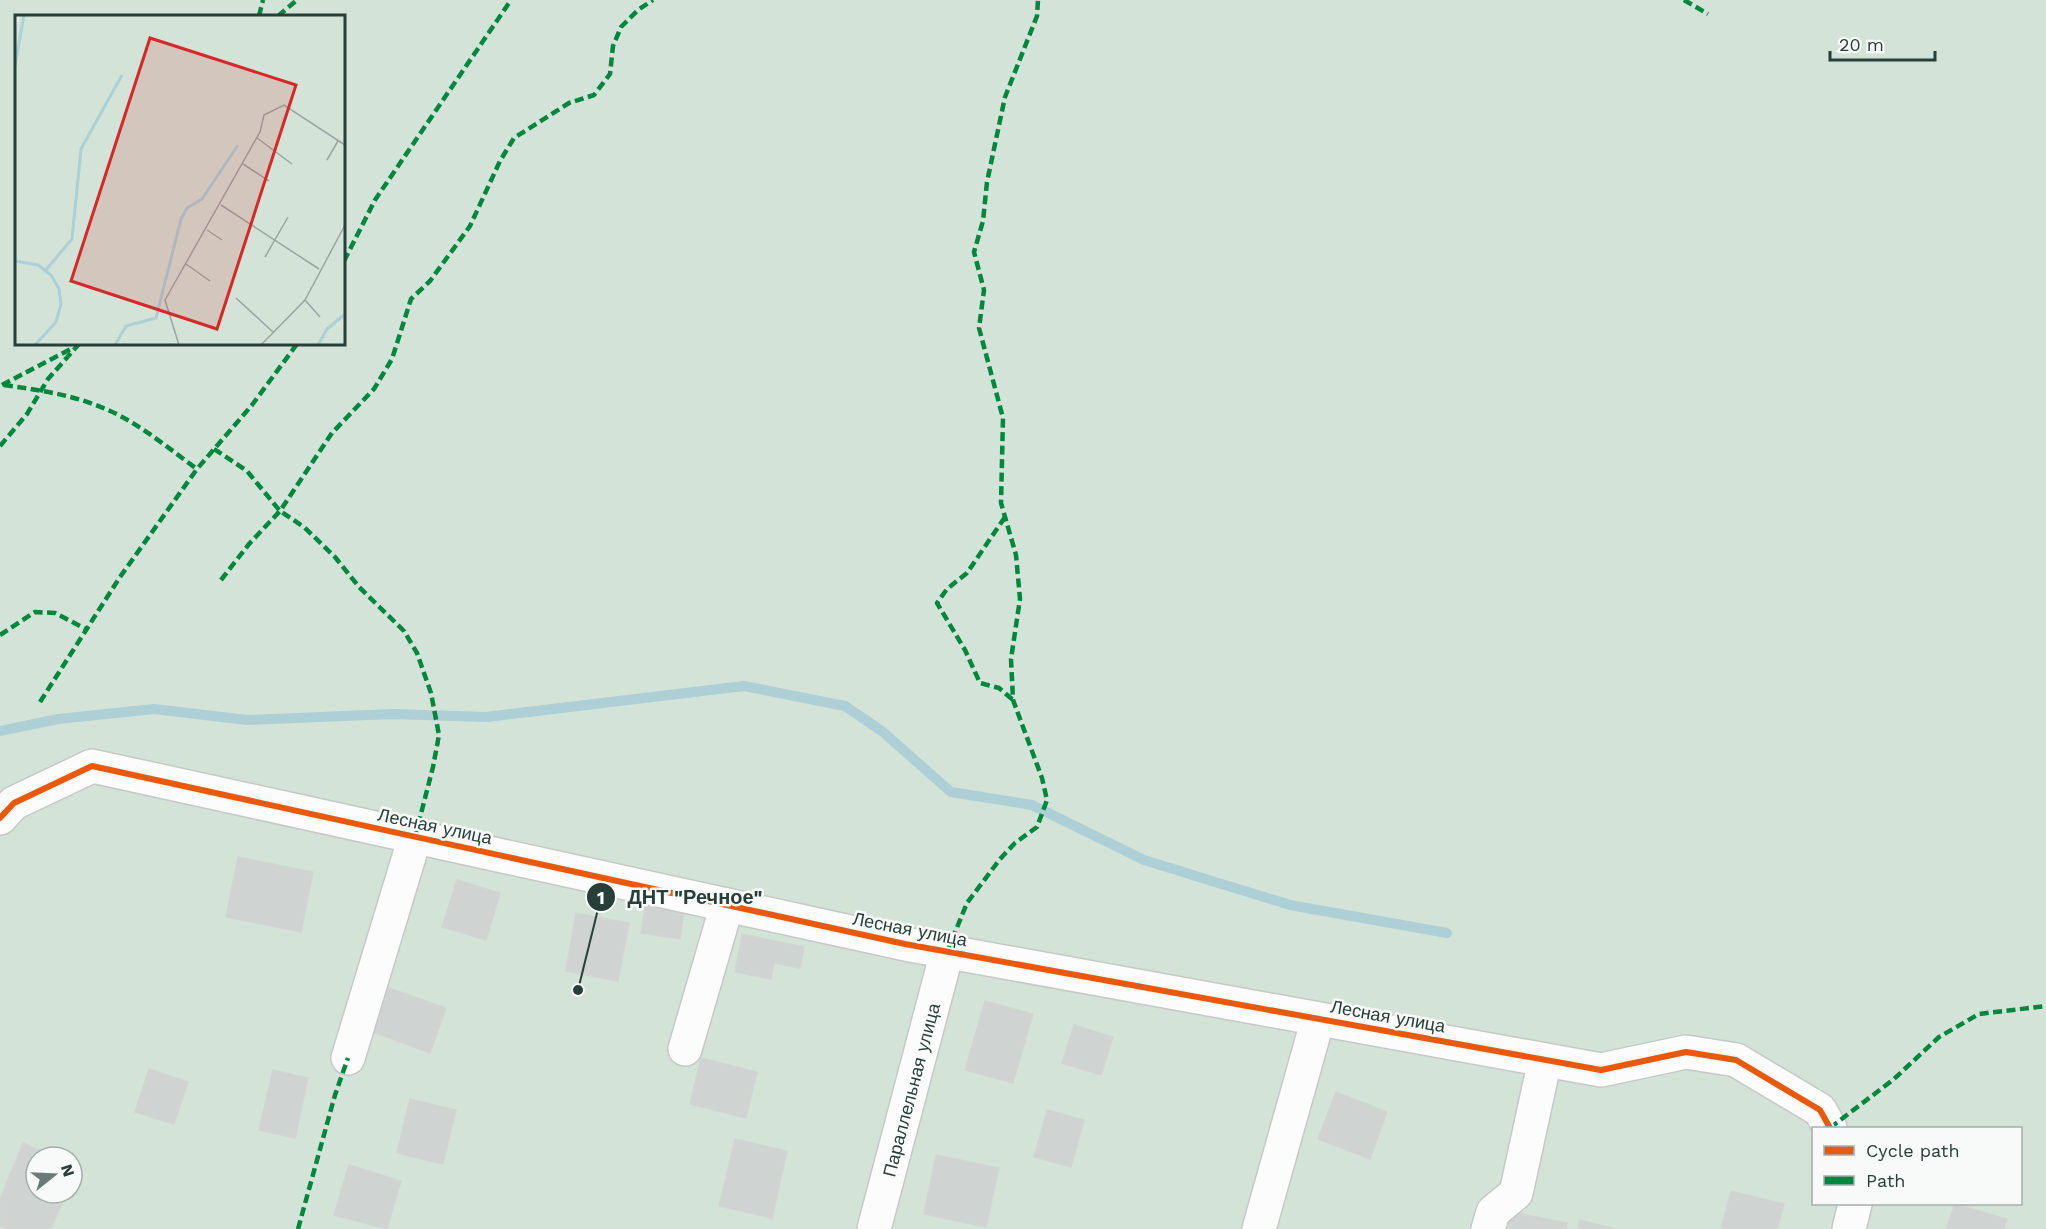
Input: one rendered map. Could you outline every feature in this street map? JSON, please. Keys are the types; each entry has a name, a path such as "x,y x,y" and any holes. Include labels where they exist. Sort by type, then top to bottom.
{"street":[{"name":"Лесная улица","path":"0,818 14,802 92,766 947,952 1545,1060 1601,1070 1686,1052 1736,1060 1825,1119"},
{"path":"348,1058 415,837"},
{"path":"685,1049 727,905"},
{"name":"Параллельная улица","path":"874,1229 947,952"},
{"path":"1259,1229 1318,1019"},
{"path":"1488,1229 1493,1212 1516,1193 1545,1060"},
{"path":"1849,1229 1855,1205"}],"green space":[{"path":"0,0 2046,0 2046,1229 0,1229"}],"building":[{"path":"238,857 313,872 301,932 226,917"},
{"path":"457,880 500,893 486,940 442,927"},
{"path":"645,906 684,911 680,939 641,933"},
{"path":"576,913 629,923 618,981 566,971"},
{"path":"742,934 804,947 800,968 774,963 771,979 735,972"},
{"path":"386,987 446,1008 430,1053 370,1031"},
{"path":"985,1001 1033,1014 1013,1083 965,1070"},
{"path":"1074,1025 1113,1037 1101,1075 1062,1063"},
{"path":"701,1058 757,1072 746,1118 690,1104"},
{"path":"149,1069 188,1082 174,1124 135,1112"},
{"path":"273,1070 308,1078 295,1138 259,1130"},
{"path":"1336,1092 1387,1112 1370,1159 1318,1139"},
{"path":"410,1099 456,1110 443,1164 397,1153"},
{"path":"1047,1110 1084,1120 1071,1167 1034,1157"},
{"path":"735,1139 787,1151 772,1218 719,1206"},
{"path":"23,1143 28,1145 24,1145 24,1205 61,1205 51,1229 9,1229 0,1226 0,1199"},
{"path":"936,1155 999,1168 986,1227 924,1214"},
{"path":"349,1165 401,1181 387,1229 334,1215"},
{"path":"1731,1191 1784,1204 1777,1229 1721,1229"},
{"path":"1955,1205 2007,1219 2004,1229 1946,1229"},
{"path":"1512,1212 1567,1223 1566,1229 1509,1229"},
{"path":"1580,1220 1616,1229 1578,1229"}],"waterway":[{"path":"0,731 58,719 154,709 247,720 393,714 486,717 744,686 845,706 883,732 951,792 1032,805 1144,860 1290,905 1447,933"}],"marked path":[{"path":"259,15 263,0"},
{"path":"279,15 297,0"},
{"path":"345,259 375,200 511,0"},
{"path":"221,580 249,544 280,511 332,433 374,389 392,359 411,299 430,281 470,226 500,161 514,138 569,103 594,95 610,74 613,46 621,27 638,10 653,0"},
{"path":"947,952 967,903 1000,859 1015,843 1037,827 1047,800 1042,778 1013,700 1011,659 1020,599 1016,555 1001,503 1003,418 979,328 984,290 974,252 983,221 987,182 1005,97 1037,16 1038,0"},
{"path":"1684,0 1708,14"},
{"path":"0,446 27,414 48,379 78,345"},
{"path":"40,702 120,577 197,469 252,405 296,345"},
{"path":"2,385 71,349"},
{"path":"4,385 70,397 108,410 143,429 197,469"},
{"path":"214,449 247,471 280,511 304,527 335,557 359,587 404,631 417,653 431,693 439,735 415,837"},
{"path":"1005,517 967,573 947,589 937,603 965,650 980,683 999,688 1013,700"},
{"path":"0,635 35,612 55,613 86,629"},
{"path":"1831,1127 1894,1079 1939,1037 1979,1014 2046,1006"},
{"path":"298,1229 335,1095 348,1058"}],"cycle path":[{"path":"0,818 14,803 92,766 905,944 1601,1070 1686,1052 1736,1060 1820,1110 1829,1127"}],"place":[{"name":"ДНТ \"Речное\"","path":"578,990"}]}
